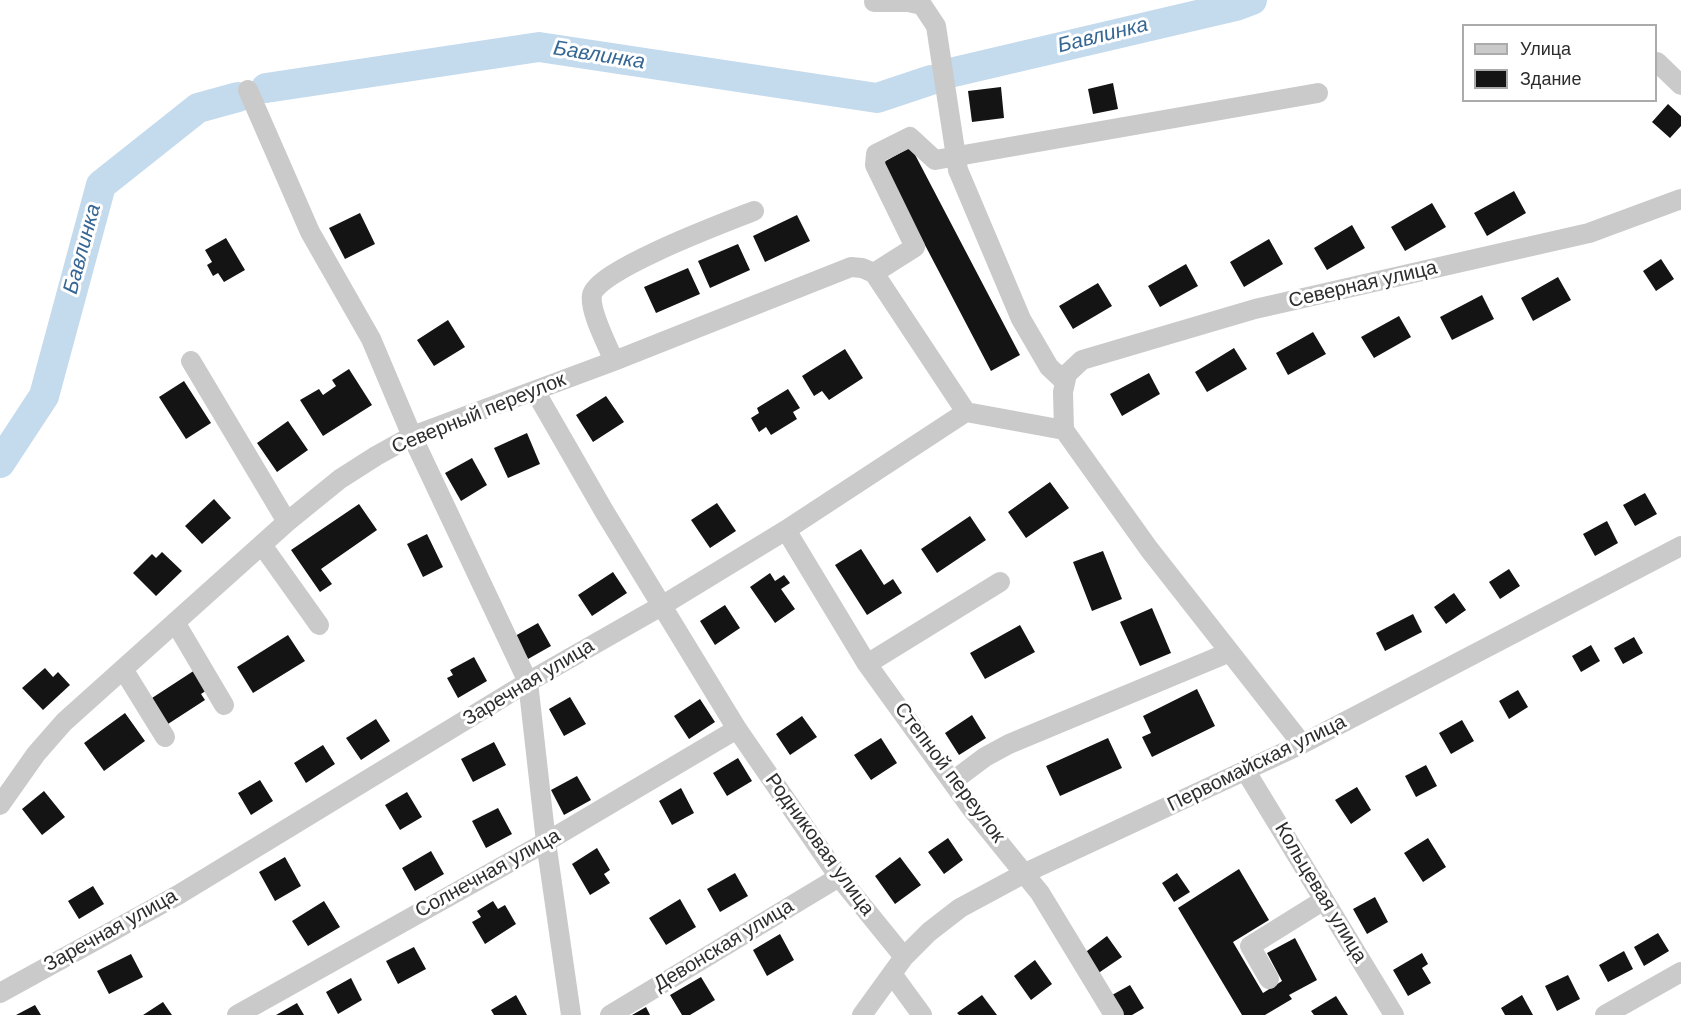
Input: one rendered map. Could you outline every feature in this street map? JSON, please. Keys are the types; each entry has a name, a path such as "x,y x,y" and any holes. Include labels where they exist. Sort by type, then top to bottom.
{"street":[{"path":"874,2 908,2 922,5 936,26 958,170 1021,319 1049,367 1064,387 1064,430 1149,549 1302,744"},
{"path":"1657,62 1681,85"},
{"path":"248,90 310,232 371,339 412,436 528,682 546,842 571,1015"},
{"path":"1064,430 966,412 874,273 915,247 875,165 876,153 910,137 935,160 1318,93"},
{"name":"Северная улица","path":"1064,387 1067,374 1082,360 1255,309 1589,233 1681,199"},
{"path":"615,361 592,305 592,294 599,283 640,259 754,211"},
{"name":"Северный переулок","path":"0,805 52,735 287,522 340,479 412,436 615,361 851,267 862,268 874,273"},
{"path":"191,361 287,522"},
{"name":"Родниковая улица","path":"535,391 604,511 663,604 737,729 839,877 904,957"},
{"name":"Заречная улица","path":"0,993 178,895 528,682 663,604 786,530 966,412"},
{"name":"Степной переулок","path":"786,530 867,664 971,808 1040,892 1114,1015"},
{"path":"262,545 320,625"},
{"name":"Первомайская улица","path":"862,1015 904,957 929,932 960,908 1025,873 1302,744 1681,546"},
{"path":"867,664 1000,582"},
{"path":"175,622 224,705"},
{"path":"953,782 985,757 1009,744 1230,652"},
{"path":"123,669 165,737"},
{"name":"Солнечная улица","path":"237,1015 546,842 737,729"},
{"name":"Кольцевая улица","path":"1245,770 1394,1015"},
{"name":"Девонская улица","path":"610,1015 839,877"},
{"path":"1269,980 1250,946 1324,900"},
{"path":"1605,1015 1681,972"},
{"path":"892,974 922,1015"}],"building":[{"path":"1113,83 1118,109 1093,114 1088,89"},
{"path":"1001,87 1004,118 972,122 968,91"},
{"path":"1668,104 1681,116 1681,126 1670,138 1652,122"},
{"path":"911,147 1020,355 991,371 882,163"},
{"path":"1514,191 1526,213 1487,236 1474,213"},
{"path":"1432,203 1446,227 1405,251 1391,227"},
{"path":"360,213 375,244 345,259 329,228"},
{"path":"797,215 810,241 765,262 753,236"},
{"path":"1352,225 1365,248 1327,270 1314,248"},
{"path":"226,238 245,270 224,282 218,273 213,276 207,265 212,262 205,250"},
{"path":"1269,239 1283,264 1244,287 1230,262"},
{"path":"738,244 750,270 710,288 698,261"},
{"path":"1661,259 1674,279 1656,291 1643,271"},
{"path":"1186,264 1198,286 1160,307 1148,286"},
{"path":"688,268 700,294 656,313 644,287"},
{"path":"1558,277 1571,300 1533,321 1521,298"},
{"path":"1098,283 1112,306 1073,329 1059,306"},
{"path":"1482,295 1494,319 1452,340 1440,317"},
{"path":"1399,316 1411,337 1374,358 1361,337"},
{"path":"448,320 465,347 434,366 417,340"},
{"path":"1313,332 1326,354 1288,375 1276,353"},
{"path":"1234,348 1247,369 1207,392 1195,372"},
{"path":"845,349 863,378 829,400 822,391 814,396 802,376"},
{"path":"349,369 372,405 323,436 300,400 319,389 323,395 336,386 332,380"},
{"path":"1149,373 1160,394 1122,416 1110,394"},
{"path":"184,381 211,423 186,439 159,397"},
{"path":"788,389 800,408 793,412 797,419 771,435 766,427 759,432 751,418 759,413 757,408"},
{"path":"606,396 624,422 593,442 576,415"},
{"path":"288,421 308,450 277,472 257,443"},
{"path":"527,433 540,464 508,478 494,448"},
{"path":"472,458 487,485 461,501 445,473"},
{"path":"1050,482 1069,508 1026,538 1008,512"},
{"path":"1645,493 1657,514 1635,526 1623,505"},
{"path":"214,499 231,518 202,544 185,526"},
{"path":"717,503 736,531 710,548 691,520"},
{"path":"359,504 377,530 321,569 332,584 320,592 291,550"},
{"path":"970,516 986,540 937,573 921,549"},
{"path":"1607,521 1618,543 1595,556 1583,534"},
{"path":"427,534 443,567 423,577 407,544"},
{"path":"861,549 884,585 893,579 902,593 867,615 835,565"},
{"path":"1103,551 1122,599 1092,611 1073,562"},
{"path":"162,552 182,571 156,596 133,573 152,554 156,558"},
{"path":"1509,569 1520,586 1500,599 1489,582"},
{"path":"613,572 627,593 592,616 578,595"},
{"path":"770,573 775,581 784,575 790,583 781,589 795,609 775,623 750,587"},
{"path":"1454,593 1466,610 1446,624 1434,607"},
{"path":"725,605 740,628 715,645 700,621"},
{"path":"1152,608 1171,653 1140,666 1120,622"},
{"path":"1413,614 1422,632 1385,651 1376,633"},
{"path":"538,623 551,646 528,659 515,636"},
{"path":"1020,625 1035,652 985,679 970,653"},
{"path":"288,635 305,661 253,693 237,667"},
{"path":"1634,637 1643,653 1623,664 1614,648"},
{"path":"1591,645 1600,661 1581,672 1572,656"},
{"path":"474,657 487,681 458,698 447,678 453,675 450,670"},
{"path":"45,668 53,677 58,672 70,685 43,710 22,688"},
{"path":"195,670 207,690 201,694 205,700 168,724 152,698"},
{"path":"1197,689 1215,726 1152,757 1142,737 1151,733 1143,716"},
{"path":"1518,690 1528,707 1509,719 1499,701"},
{"path":"570,697 586,724 564,736 549,709"},
{"path":"700,699 715,722 689,739 674,716"},
{"path":"125,713 145,741 104,771 84,743"},
{"path":"972,715 986,738 959,755 945,733"},
{"path":"802,716 817,737 790,755 776,734"},
{"path":"376,719 390,741 361,760 346,738"},
{"path":"1462,720 1474,741 1451,754 1439,733"},
{"path":"881,738 897,763 871,780 854,755"},
{"path":"1108,738 1122,768 1060,796 1046,766"},
{"path":"494,742 506,765 473,782 461,759"},
{"path":"323,745 335,764 306,783 294,763"},
{"path":"738,758 752,781 727,796 713,773"},
{"path":"1426,765 1437,786 1416,797 1405,776"},
{"path":"577,776 591,800 564,815 551,790"},
{"path":"260,780 273,801 251,815 238,793"},
{"path":"1357,787 1371,810 1351,824 1335,800"},
{"path":"681,788 694,813 672,825 659,801"},
{"path":"44,791 65,817 42,835 22,809"},
{"path":"407,792 422,817 400,830 385,805"},
{"path":"498,808 512,834 486,848 472,821"},
{"path":"948,838 963,860 944,874 928,852"},
{"path":"1428,838 1446,867 1423,882 1404,853"},
{"path":"597,848 610,870 604,874 610,883 590,895 572,864"},
{"path":"431,851 444,874 415,891 402,868"},
{"path":"285,857 301,886 275,901 259,872"},
{"path":"900,857 921,885 895,904 875,876"},
{"path":"1239,869 1269,920 1233,942 1263,993 1282,981 1267,953 1295,938 1317,980 1289,995 1292,999 1265,1015 1242,1015 1178,908"},
{"path":"735,873 748,896 720,912 707,889"},
{"path":"1177,873 1190,892 1174,902 1162,883"},
{"path":"93,886 104,904 79,919 68,901"},
{"path":"1375,897 1388,922 1367,934 1353,909"},
{"path":"680,899 696,927 666,945 649,918"},
{"path":"324,901 340,927 308,946 292,921"},
{"path":"493,901 498,909 505,905 516,924 485,944 472,922 481,917 477,911"},
{"path":"1658,933 1669,951 1644,966 1634,947"},
{"path":"780,934 794,960 767,976 753,950"},
{"path":"1107,936 1122,957 1097,974 1083,954"},
{"path":"414,947 426,969 398,984 386,961"},
{"path":"1624,951 1633,969 1608,982 1599,965"},
{"path":"1422,953 1428,964 1422,968 1431,983 1408,996 1393,970"},
{"path":"131,954 143,977 109,994 97,971"},
{"path":"1035,960 1052,984 1031,1000 1014,976"},
{"path":"1568,975 1580,999 1557,1011 1545,986"},
{"path":"701,977 715,1000 690,1015 682,1015 670,995"},
{"path":"351,978 362,1000 338,1014 326,992"},
{"path":"1130,985 1144,1008 1132,1015 1114,1015 1105,999"},
{"path":"516,995 527,1015 494,1015 491,1010"},
{"path":"982,995 997,1015 959,1015 957,1013"},
{"path":"1522,995 1533,1015 1505,1015 1501,1008"},
{"path":"1336,996 1348,1015 1314,1015 1311,1011"},
{"path":"163,1002 172,1015 143,1015"},
{"path":"297,1003 304,1015 276,1015"},
{"path":"35,1005 41,1015 16,1015"},
{"path":"646,1007 650,1015 632,1015"}],"waterway":[{"name":"Бавлинка","path":"954,72 1236,6 1252,0"},
{"name":"Бавлинка","path":"266,88 539,47 877,98 931,80"},
{"name":"Бавлинка","path":"0,463 44,396 101,185 198,108 238,97"}]}
